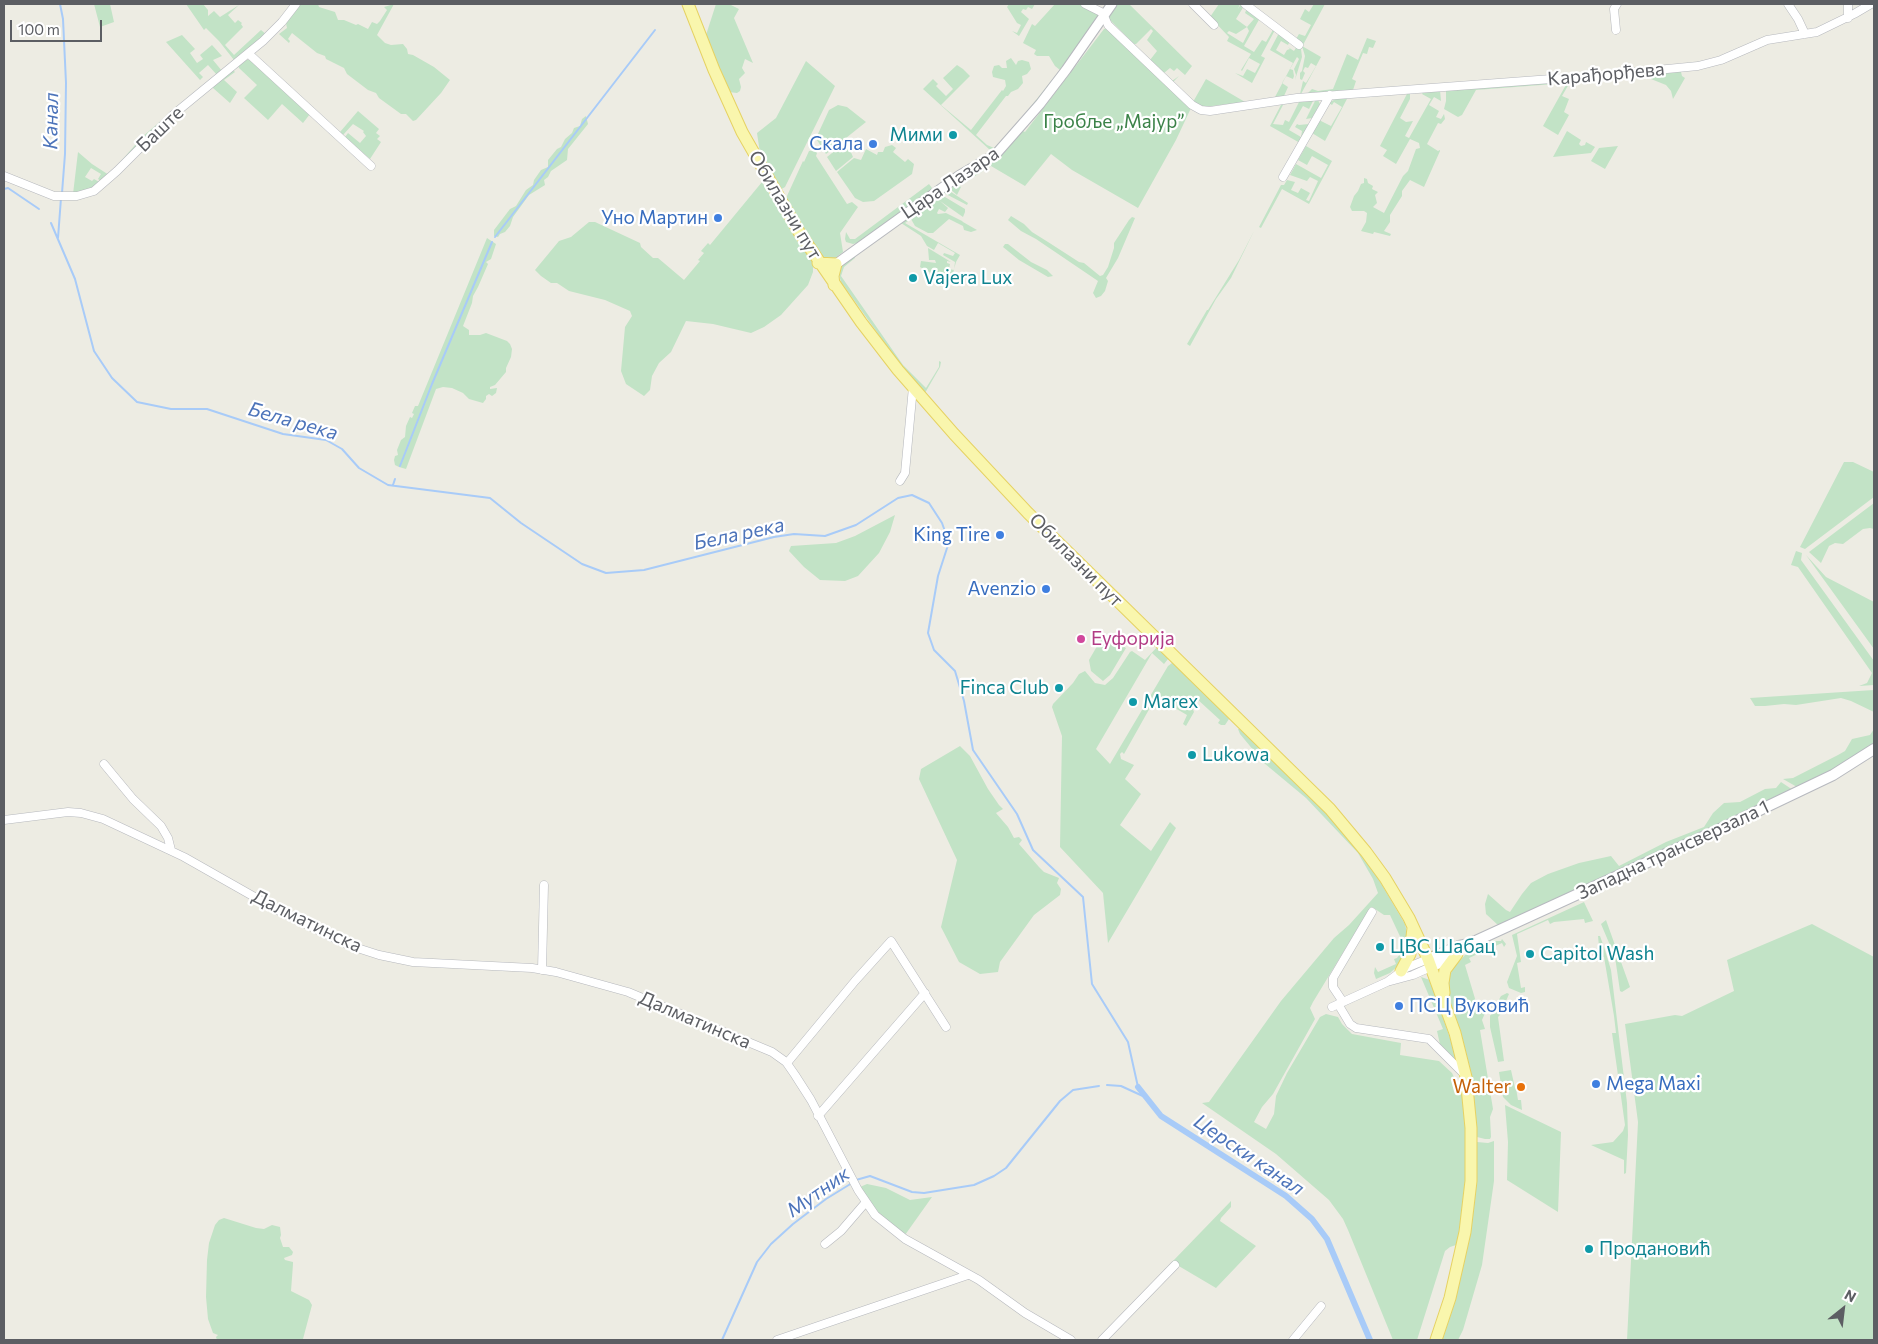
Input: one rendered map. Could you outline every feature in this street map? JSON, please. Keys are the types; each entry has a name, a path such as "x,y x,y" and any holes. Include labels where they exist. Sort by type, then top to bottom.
{"main road":[{"name":"Обилазни пут","path":"688,4 716,75 742,132 799,232 860,322 913,387 1028,513 1330,809 1376,864 1398,899 1430,963 1455,1033 1465,1075 1471,1139 1469,1204 1461,1256 1436,1340"},
{"path":"822,268 836,264 833,276 834,286"},
{"name":"Западна трансверзала 1","path":"1430,963 1459,946 1469,944 1833,775 1874,749"},
{"path":"1401,971 1410,954 1413,926"},
{"name":"Западна трансверзала 1","path":"1430,963 1457,954 1469,944"},
{"path":"1446,1007 1444,975 1447,967 1457,954"}],"street":[{"name":"Баште","path":"4,176 54,196 88,193 101,186 174,114 249,54 282,22 296,4"},
{"path":"1085,4 1104,15"},
{"name":"Цара Лазара","path":"836,264 960,175 996,154 1040,104 1112,4"},
{"path":"1193,4 1214,25"},
{"path":"1245,4 1299,45"},
{"path":"1616,30 1614,9 1617,4"},
{"path":"1788,4 1805,34"},
{"path":"1848,4 1848,18"},
{"name":"Карађорђева","path":"1104,15 1108,25 1192,105 1201,110 1228,110 1286,98 1698,66 1721,60 1768,40 1816,32 1848,18 1871,4"},
{"path":"249,54 371,166"},
{"path":"1284,177 1330,95"},
{"path":"900,481 905,473 913,387"},
{"path":"104,764 133,799 161,826 168,838 171,850"},
{"name":"Далматинска","path":"4,820 68,812 82,813 103,819 171,850 316,930 348,945 379,955 412,962 446,965 493,965 542,970 628,992 772,1052 786,1064 807,1094 856,1188 875,1215 905,1239 968,1274 1025,1313 1071,1340"},
{"path":"542,970 544,885"},
{"path":"1372,912 1333,978 1333,987 1338,1004 1350,1024 1356,1028 1429,1039 1465,1075"},
{"path":"786,1064 891,941 946,1027"},
{"path":"1338,1004 1387,982 1401,971 1430,963"},
{"path":"1387,982 1393,982 1413,975 1430,963"},
{"path":"818,1116 925,993"},
{"path":"825,1244 841,1231 866,1202"},
{"path":"1102,1340 1175,1265"},
{"path":"777,1340 968,1274"},
{"path":"1293,1340 1321,1306"},
{"path":"801,1332 804,1340"}],"green space":[{"path":"94,4 110,4 114,22 100,27"},
{"path":"186,4 203,4 208,10 208,16 214,11 220,17 239,5 228,15 235,23 238,20 242,23 243,27 225,45 234,55 261,30 267,35 234,60 206,28 204,30"},
{"path":"297,4 318,4 319,7 335,12 338,20 358,24 368,29 372,22 377,24 380,21 387,10 384,7 394,4 377,35 385,43 391,45 403,44 408,54 434,67 450,80 441,93 413,121 406,114 401,114 379,98 376,93 368,90 347,74 344,68 317,53 292,33 288,39 289,43 279,34 287,28 286,23"},
{"path":"716,4 729,4 739,9 734,18 753,63 745,59 742,68 745,73 739,79 741,87 737,93 729,92 724,83 706,35"},
{"path":"1009,4 1035,4 1032,9 1028,7 1021,12 1029,19 1019,36 1012,31 1017,33 1021,25 1017,23 1007,7"},
{"path":"1055,4 1080,4 1099,13 1099,18 1048,90 993,151 990,150 923,89 933,79 938,84 936,86 946,96 953,89 943,78 957,65 963,69 970,76 941,105 971,130 1006,86 1005,80 993,77 994,66 999,65 1002,68 1007,68 1006,61 1011,58 1016,65 1018,61 1022,60 1029,62 1031,69 1022,76 1023,83 1018,89 1006,96 976,135 987,145 994,148 1016,125 1060,70 1049,56 1037,56 1034,54 1036,50 1023,43 1032,24 1035,26"},
{"path":"1115,4 1129,4 1192,66 1185,75 1177,68 1174,71 1170,68 1164,73 1172,81 1179,76 1173,82 1150,60 1157,51 1147,40 1153,31 1151,29 1134,44 1109,19 1108,16"},
{"path":"1219,4 1240,4 1238,9 1241,4 1244,6 1236,19 1247,27 1254,19 1245,13 1247,8 1260,18 1244,46 1254,52 1262,40 1266,42 1274,28 1275,30 1261,56 1265,58 1252,83 1235,73 1243,76 1247,69 1255,73 1260,64 1249,58 1241,70 1251,54 1227,41 1229,37 1210,17","holes":["1247,27 1249,31 1243,43 1227,33 1229,31 1236,34"]},
{"path":"1314,4 1325,4 1303,45 1296,39 1299,34 1305,36 1311,25 1300,19 1305,9 1309,12"},
{"name":"Гробље „Мајур”","path":"1108,28 1191,108 1176,140 1138,208 1072,170 1051,154 1025,186 991,166 959,186 961,187 957,195 950,189 948,190 968,203 967,205 944,193 958,181 997,159 1023,131 1025,132 1104,29"},
{"path":"1279,33 1290,41 1288,45 1281,41 1276,50 1284,55 1290,49 1288,47 1294,51 1297,46 1301,49 1302,57 1295,80 1294,69 1299,59 1297,57 1290,69 1293,70 1293,79 1286,76 1293,63 1270,50"},
{"path":"182,35 195,49 190,53 197,63 203,59 200,55 212,45 222,56 213,60 222,71 217,75 208,65 199,73 203,77 200,80 166,42"},
{"path":"1367,38 1376,41 1373,48 1369,47 1367,54 1363,53 1352,79 1356,81 1353,90 1308,93 1312,89 1318,91 1333,89 1347,54 1358,60"},
{"path":"1302,46 1321,57 1301,94 1300,94 1303,81 1306,83 1316,66 1311,63 1308,68 1305,67 1303,71 1305,73 1302,80 1300,79 1305,56"},
{"path":"246,60 250,60 310,114 303,123 282,104 268,120 244,98 257,85 239,68 238,65"},
{"path":"806,61 835,86 785,187 780,190 760,153 757,133 776,118"},
{"path":"233,70 235,72 224,80 237,92 230,103 213,88 213,85"},
{"path":"1681,72 1685,78 1673,99 1671,91 1666,85 1651,79 1651,73"},
{"path":"1206,79 1245,102 1204,107 1193,102"},
{"path":"1579,80 1575,87 1569,84 1562,96 1569,99 1564,112 1569,115 1558,135 1543,126 1567,83 1476,90 1462,115 1458,117 1444,109 1446,90"},
{"path":"1282,83 1288,87 1284,96 1275,97"},
{"path":"204,84 102,182 98,179 101,174 91,168 85,177 101,183 96,187 73,194 78,152 109,175 142,137"},
{"path":"1440,90 1441,101 1434,97 1429,105 1439,111 1436,117 1441,119 1444,114 1445,119 1441,124 1438,123 1427,144 1440,151 1424,187 1410,180 1402,191 1402,196 1390,215 1390,222 1384,231 1391,234 1390,236 1361,231 1366,222 1367,213 1364,211 1352,211 1350,207 1361,184 1364,183 1364,178 1373,186 1372,189 1378,192 1375,195 1377,203 1373,207 1384,213 1403,176 1408,171 1416,149 1420,148 1419,143 1410,139 1396,164 1383,156 1387,150 1380,146 1408,92 1410,99 1400,118 1406,122 1413,121 1405,136 1409,138 1431,99 1422,94 1424,91"},
{"path":"1348,97 1325,141 1312,133 1319,120 1331,126 1342,107 1334,102 1332,105 1329,103 1337,98"},
{"path":"1300,100 1318,100 1320,104 1312,118 1306,119 1315,101 1313,101 1309,109 1303,106 1289,130 1301,137 1302,131 1295,127 1297,124 1309,124 1300,143 1270,126 1282,103 1283,105 1273,124 1283,125 1285,120 1289,122"},
{"path":"838,105 847,107 866,122 826,154 817,140 817,136 829,110"},
{"path":"358,111 379,129 376,133 380,136 377,139 381,142 370,159 345,137 348,133 360,143 366,136 364,131 353,124 343,135 340,132"},
{"path":"586,116 588,124 568,149 567,160 551,171 544,180 545,185 529,195 505,232 498,237 494,236 494,230 510,209 516,206 526,190 533,185 541,170 548,167 548,160 561,147 574,128 580,126 582,119"},
{"path":"1567,131 1581,140 1579,144 1581,146 1585,145 1586,142 1595,147 1591,153 1553,157"},
{"path":"851,138 850,150 853,157 836,171 827,157"},
{"path":"892,145 896,148 893,152 905,162 908,159 914,164 912,174 874,201 863,202 855,198 837,172 854,158 861,160 866,149 877,155 878,152 883,152 885,147"},
{"path":"1306,146 1332,161 1309,204 1282,189 1261,228 1259,227 1281,185 1284,185 1287,180 1295,182 1291,190 1298,193 1301,188 1310,193 1306,200 1309,201 1318,181 1310,177 1307,181 1290,175 1296,164 1321,178 1328,165 1312,156 1307,165 1298,160"},
{"path":"1618,146 1605,169 1591,161 1599,148"},
{"path":"815,150 816,156 847,204 852,202 858,207 840,233 843,252 829,260 823,259 785,203 803,161 809,151"},
{"path":"762,182 813,263 813,272 808,285 781,315 764,327 751,333 713,324 686,321 671,352 659,363 652,376 650,390 644,396 626,384 621,371 625,327 632,316 630,311 605,300 569,291 557,283 551,283 535,270 559,241 571,237 589,222 595,222 640,243 641,247 653,258 658,258 684,280 700,261 698,260 704,253 701,251 708,243 710,245"},
{"path":"929,184 932,188 929,193 857,243 846,242 846,232 850,239 855,239"},
{"path":"940,194 965,209 965,212 963,217 940,201 948,208 945,212 939,209 938,214 946,213 977,230 971,232 964,230 963,226 949,219 933,233 928,233 915,226 911,219 905,223 960,255 954,269 955,262 943,255 944,253 953,256 955,253 938,243 934,250 927,246 921,236 901,223"},
{"path":"1011,216 1024,224 1032,232 1079,262 1084,263 1100,276 1103,275 1108,267 1114,243 1129,220 1132,217 1135,218 1118,258 1106,278 1108,281 1105,291 1096,298 1093,293 1098,281 1021,231 1008,220"},
{"path":"1254,231 1231,278 1216,299 1190,346 1187,344 1239,260"},
{"path":"487,238 496,244 491,259 486,262 488,264 473,296 463,326 469,330 469,335 486,333 510,344 512,349 511,357 506,372 495,385 490,387 490,389 497,388 496,393 492,396 489,394 486,396 483,403 469,399 463,393 452,388 443,387 436,389 406,469 399,467 395,465 394,460 395,456 398,455 397,450 401,440 405,437 406,426 410,417 412,418 414,414 412,413 415,406 418,406"},
{"path":"1005,244 1008,244 1031,262 1047,270 1053,276 1048,277 1019,260 1003,247"},
{"path":"928,248 951,262 947,261 950,264 949,269 954,270 950,284 920,267 921,261 936,263 935,260 929,260"},
{"path":"855,254 855,258 844,267 841,276 903,365 926,388 939,367 939,361 941,362 940,367 925,393 894,356 841,282 838,271 840,266"},
{"path":"1844,462 1853,462 1874,472 1874,497 1805,549 1800,547"},
{"path":"1874,503 1874,529 1863,529 1843,544 1835,543 1829,546 1821,563 1809,552"},
{"path":"895,515 890,532 879,553 858,576 845,581 820,580 789,551 791,546 836,543 855,536"},
{"path":"1796,551 1802,553 1801,560 1874,661 1874,685 1859,686 1867,683 1872,673 1798,567 1791,565"},
{"path":"1806,555 1826,577 1874,602 1874,649"},
{"path":"1105,636 1126,648 1110,675 1103,681 1091,671 1089,660"},
{"path":"1158,646 1169,658 1164,664 1152,653 1096,749 1110,764 1168,666 1172,663 1175,662 1229,719 1225,725 1221,725 1218,723 1220,720 1197,699 1192,707 1194,712 1186,726 1183,724 1187,715 1156,697 1124,754 1122,752 1120,754 1121,759 1134,765 1125,779 1141,794 1120,825 1151,851 1170,822 1176,828 1108,943 1103,893 1060,847 1062,736 1052,707 1079,674 1085,671 1095,683 1105,685 1113,678 1130,652 1132,651 1145,660"},
{"path":"1874,690 1874,712 1841,698 1796,705 1755,706 1750,698"},
{"path":"1238,729 1325,809 1372,868 1405,924 1409,942 1400,964 1390,973 1376,979 1375,967 1378,972 1396,964 1394,959 1397,958 1405,947 1390,915 1384,915 1372,907 1370,908 1313,1002 1310,1008 1315,1019 1273,1094 1262,1107 1254,1122 1266,1129 1274,1114 1276,1096 1287,1073 1320,1017 1326,1014 1338,1017 1352,1034 1401,1043 1400,1055 1439,1061 1452,1073 1465,1100 1468,1170 1459,1244 1445,1251 1417,1340 1393,1340 1343,1219 1329,1200 1276,1154 1202,1103 1209,1102 1281,1001 1334,938 1349,925 1378,893 1373,879 1358,853 1306,798 1264,763"},
{"path":"1874,729 1874,744 1828,772 1797,787 1783,779 1793,778 1838,755 1845,751 1852,739 1870,735"},
{"path":"960,746 970,756 988,789 1003,809 996,813 1008,827 1014,838 1019,837 1022,840 1019,844 1039,867 1044,872 1059,878 1057,883 1061,889 1060,895 1034,915 1000,962 998,972 980,974 959,962 941,927 957,860 919,779 921,769"},
{"path":"1781,782 1793,790 1499,926 1486,914 1485,904 1488,894 1510,912 1531,883 1548,874 1579,863 1611,856 1619,866 1666,842 1704,827 1713,813 1724,803 1740,802 1765,789 1776,788"},
{"path":"1584,902 1593,921 1585,923 1584,919 1550,924 1548,920 1517,934 1521,962 1517,963 1521,988 1525,987 1525,992 1521,993 1509,988 1507,982 1517,956 1512,935"},
{"path":"1606,920 1630,987 1622,992 1620,991 1615,957 1601,924"},
{"path":"1812,924 1874,957 1874,1340 1627,1340 1638,1122 1625,1024 1675,1015 1682,1016 1734,991 1727,960"},
{"path":"1598,936 1600,936 1611,970 1627,1103 1628,1135 1626,1173 1624,1174 1624,1160 1591,1145 1613,1142 1623,1131 1625,1125 1612,1033 1616,1033 1614,1016 1604,957 1600,957"},
{"path":"1502,939 1506,944 1504,947 1502,943 1469,958 1471,962 1465,965 1479,1012 1486,1011 1482,1020 1485,1029 1480,1030 1493,1109 1490,1117 1491,1137 1490,1139 1485,1139 1476,1135 1471,1076 1450,1004 1446,983 1454,967 1465,955 1493,941 1501,941"},
{"path":"1421,977 1430,980 1459,1064 1441,1049 1437,1031 1443,1029"},
{"path":"1509,994 1498,1017 1504,1061 1498,1062 1490,1027 1490,1016 1501,996"},
{"path":"1511,1070 1518,1100 1521,1100 1522,1110 1511,1105 1503,1097 1499,1072"},
{"path":"1505,1105 1561,1132 1558,1212 1507,1180 1508,1142"},
{"path":"1494,1141 1494,1181 1482,1265 1463,1330 1458,1340 1440,1340 1476,1144 1477,1142 1488,1143"},
{"path":"867,1184 886,1188 910,1200 932,1197 905,1235 879,1213 866,1197 860,1187"},
{"path":"1231,1201 1231,1207 1220,1221 1256,1246 1216,1288 1172,1262"},
{"path":"224,1218 256,1228 264,1229 272,1225 280,1227 280,1238 283,1247 289,1247 293,1252 292,1255 284,1258 293,1262 291,1291 309,1300 312,1305 303,1339 217,1340 216,1337 218,1335 213,1333 208,1319 206,1297 207,1260 209,1243 215,1225"}],"waterway":[{"name":"Канал","path":"60,4 63,19 66,83 65,154 62,193"},
{"path":"495,237 655,30"},
{"name":"Бела река","path":"4,189 8,188 39,209"},
{"name":"Канал","path":"58,238 61,198"},
{"name":"Бела река","path":"51,223 75,279 94,351 112,378 137,402 171,409 207,409 283,434 326,440 342,449 359,468 388,485 490,498 521,523 582,564 606,573 644,570 774,537 794,534 825,536 856,525 898,498 912,495 929,503 942,523 948,545 938,576 928,633 934,650 955,671 964,701 973,750 1017,814 1033,850 1083,897 1092,984 1128,1042 1138,1087"},
{"path":"400,466 432,384 492,242"},
{"name":"Бела река","path":"393,485 395,479"},
{"name":"Мутник","path":"1107,1085 1121,1086 1145,1097"},
{"name":"Мутник","path":"856,1180 870,1176 912,1192 924,1193 974,1185 1006,1168 1060,1101 1073,1090 1099,1086"},
{"name":"Церски канал","path":"1138,1087 1161,1116 1286,1196 1312,1219 1327,1239 1370,1340"},
{"name":"Мутник","path":"722,1340 757,1262 771,1244 793,1224 826,1199 852,1183"}],"place":[{"name":"Мими","path":"953,135"},
{"name":"Скала","path":"873,144"},
{"name":"Уно Мартин","path":"718,218"},
{"name":"Vajera Lux","path":"913,278"},
{"name":"King Tire","path":"1000,535"},
{"name":"Avenzio","path":"1046,589"},
{"name":"Еуфорија","path":"1081,639"},
{"name":"Finca Club","path":"1059,688"},
{"name":"Marex","path":"1133,702"},
{"name":"Lukowa","path":"1192,755"},
{"name":"ЦВС Шабац","path":"1380,947"},
{"name":"Capitol Wash","path":"1530,954"},
{"name":"ПСЦ Вуковић","path":"1399,1006"},
{"name":"Mega Maxi","path":"1596,1084"},
{"name":"Walter","path":"1521,1087"},
{"name":"Продановић","path":"1589,1249"}]}
